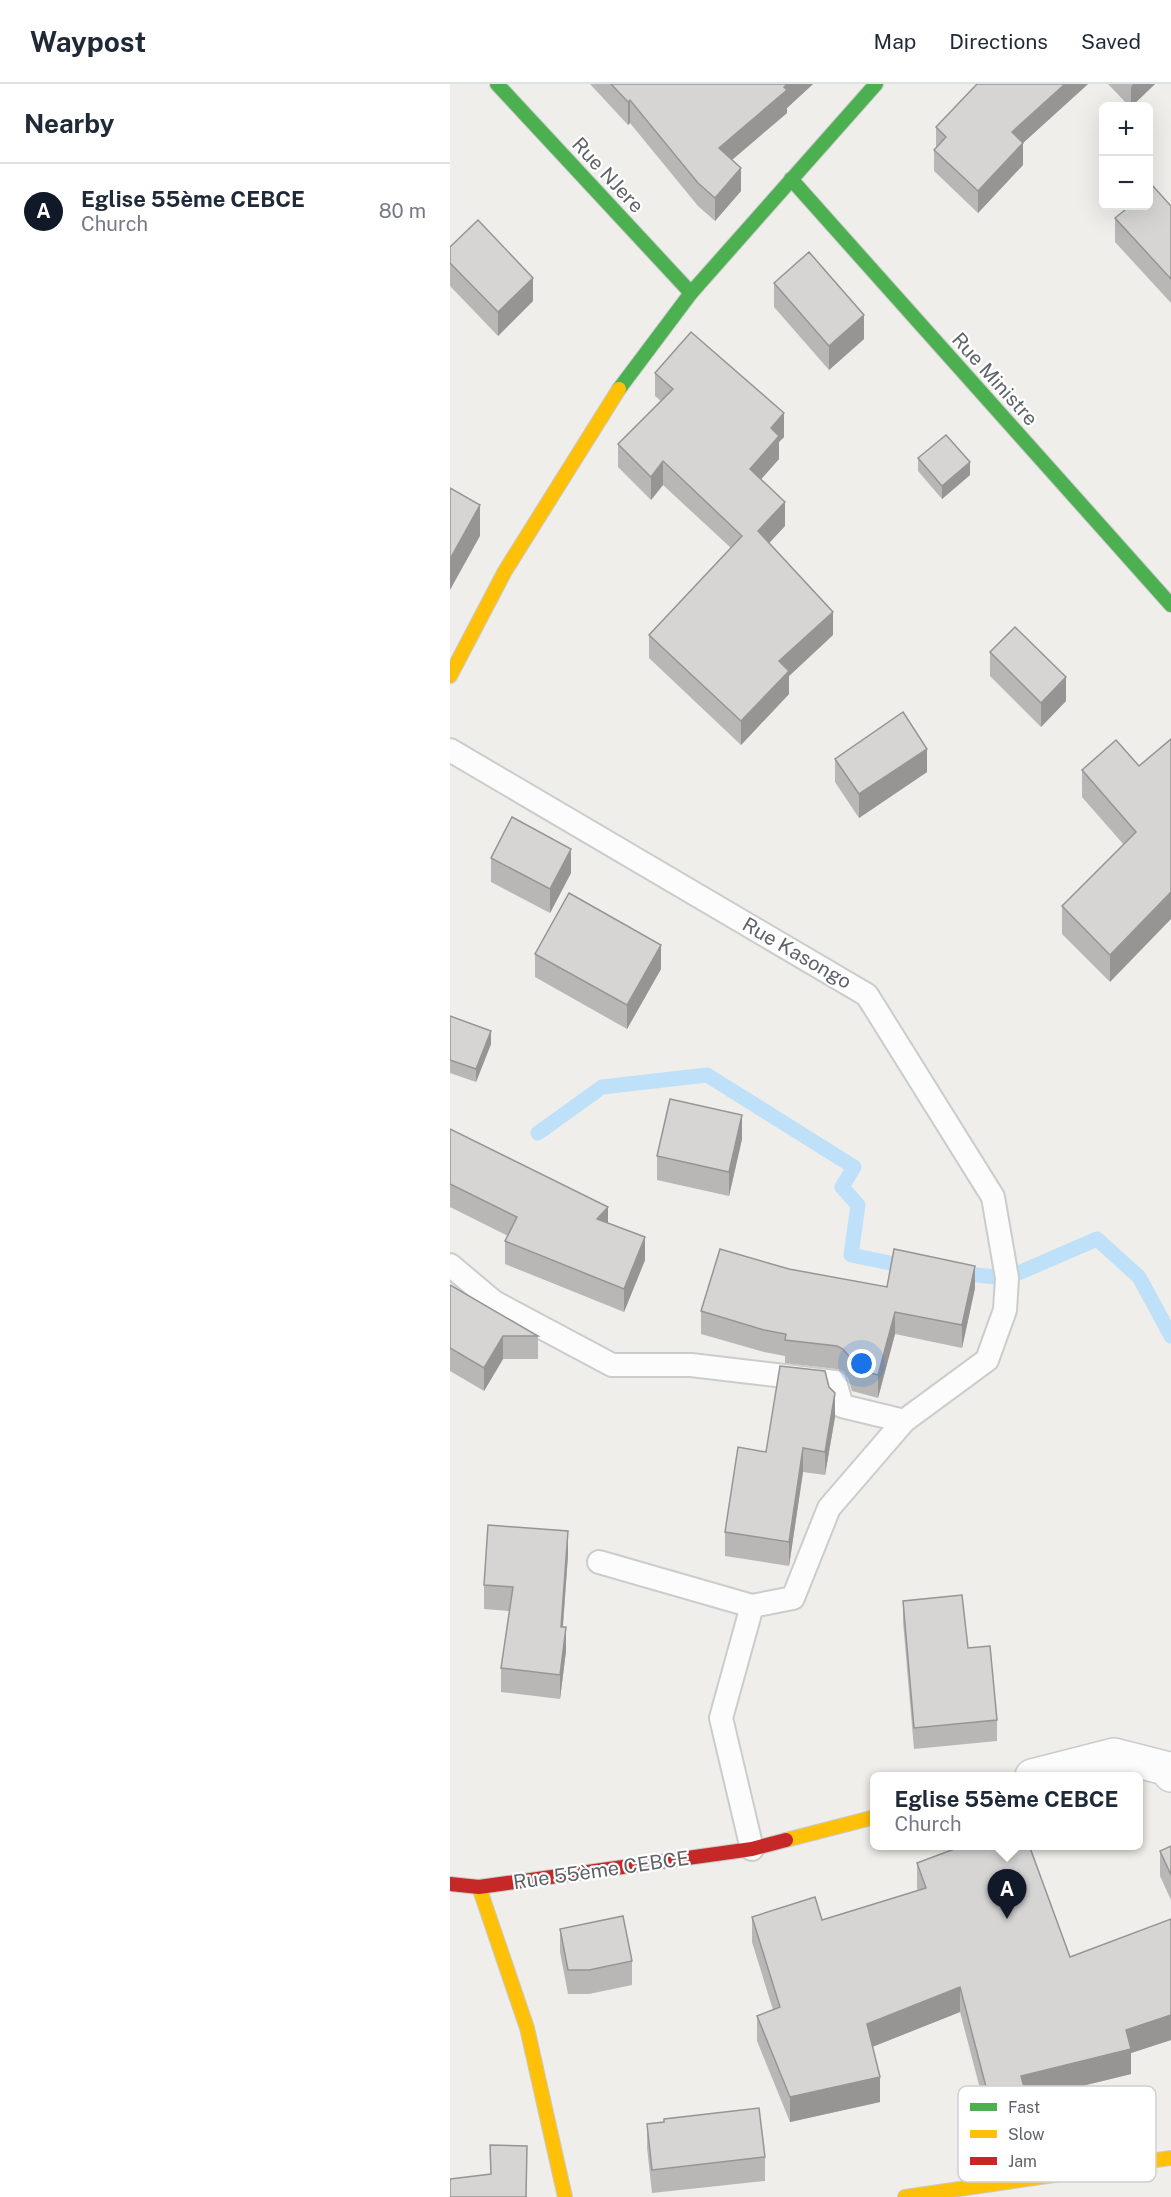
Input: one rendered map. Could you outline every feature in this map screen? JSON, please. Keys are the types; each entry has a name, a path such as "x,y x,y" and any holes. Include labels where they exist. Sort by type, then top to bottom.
{"street":[{"name":"Rue NJere","path":"497,84 691,293"},
{"path":"450,676 506,571 611,399 691,293 876,84"},
{"name":"Rue Ministre","path":"791,179 1171,605"},
{"path":"1048,1772 1114,1755 1168,1771"},
{"name":"Rue 55ème CEBCE","path":"450,1884 479,1887 752,1849 870,1818"},
{"path":"479,1887 527,2028 565,2197"},
{"path":"1156,2160 1171,2158"},
{"path":"905,2197 1007,2182"}],"lane":[{"name":"Rue Kasongo","path":"450,750 867,995 993,1197 1007,1278 1005,1310 987,1360 903,1421"},
{"path":"450,1266 495,1302 612,1365 691,1365 835,1382 842,1406 903,1421 830,1508 793,1598 752,1606 599,1562"},
{"path":"752,1606 721,1718 752,1849"}],"building":[{"path":"611,84 788,84 784,87 787,90 719,148 741,168 715,198 698,183 630,100 628,102"},
{"path":"977,84 1065,84 1012,132 1023,143 978,191 934,150 946,137 936,127"},
{"path":"1153,186 1171,206 1171,279 1115,218 1125,210 1153,210"},
{"path":"478,220 533,278 498,312 450,263 450,247"},
{"path":"809,252 864,315 829,346 774,283"},
{"path":"691,332 784,413 771,428 779,436 750,469 785,502 758,531 833,612 779,661 789,671 741,721 649,635 742,536 663,461 651,477 618,444 673,389 655,373"},
{"path":"946,435 970,462 942,486 918,458"},
{"path":"450,488 480,505 450,559"},
{"path":"1015,627 1066,677 1041,703 990,652"},
{"path":"903,712 927,749 859,794 835,759"},
{"path":"1171,739 1171,892 1110,955 1062,906 1136,832 1082,770 1116,740 1139,766"},
{"path":"512,817 571,849 550,889 491,858"},
{"path":"569,893 661,945 627,1005 535,954"},
{"path":"450,1016 491,1031 476,1069 450,1060"},
{"path":"670,1099 742,1115 729,1172 657,1156"},
{"path":"450,1129 608,1207 597,1219 645,1237 624,1289 505,1241 517,1217 450,1184"},
{"path":"720,1249 789,1269 887,1287 894,1249 975,1266 962,1325 895,1312 878,1375 852,1368 848,1355 837,1346 785,1340 786,1334 764,1330 701,1311"},
{"path":"450,1285 538,1336 503,1336 484,1368 450,1348"},
{"path":"780,1366 825,1371 829,1387 835,1393 825,1452 803,1448 789,1542 725,1532 738,1447 766,1452"},
{"path":"488,1525 568,1531 561,1627 566,1627 560,1675 501,1668 513,1587 484,1585"},
{"path":"962,1595 968,1648 990,1646 997,1720 914,1728 903,1601"},
{"path":"1171,1846 1171,1875 1160,1851"},
{"path":"952,1850 1031,1850 1070,1957 1171,1919 1171,2015 1126,2030 1131,2049 1021,2076 1024,2086 986,2086 960,1987 867,2024 880,2077 790,2097 757,2016 780,2007 752,1917 815,1897 822,1920 926,1888 917,1863"},
{"path":"623,1916 632,1961 589,1970 568,1970 560,1929"},
{"path":"759,2108 765,2157 652,2170 647,2124 664,2122 664,2119"},
{"path":"490,2145 527,2146 526,2197 450,2197 450,2179 491,2174"}],"waterway":[{"path":"538,1133 602,1087 707,1075 854,1167 842,1187 858,1205 851,1255 910,1267"},
{"path":"954,1273 1007,1278 1097,1239 1139,1277 1171,1336"}],"traffic: fast":[{"path":"497,84 691,293"},
{"path":"619,389 691,293 876,84"},
{"path":"791,179 1171,605"}],"traffic: slow":[{"path":"450,676 505,571 619,389"},
{"path":"786,1840 870,1818"},
{"path":"479,1887 527,2028 565,2197"},
{"path":"1156,2160 1171,2158"},
{"path":"905,2197 1007,2182"}],"traffic: jam":[{"path":"450,1884 479,1887 752,1849 786,1840"}],"place":[{"name":"Eglise 55ème CEBCE","path":"1007,1919"}]}
